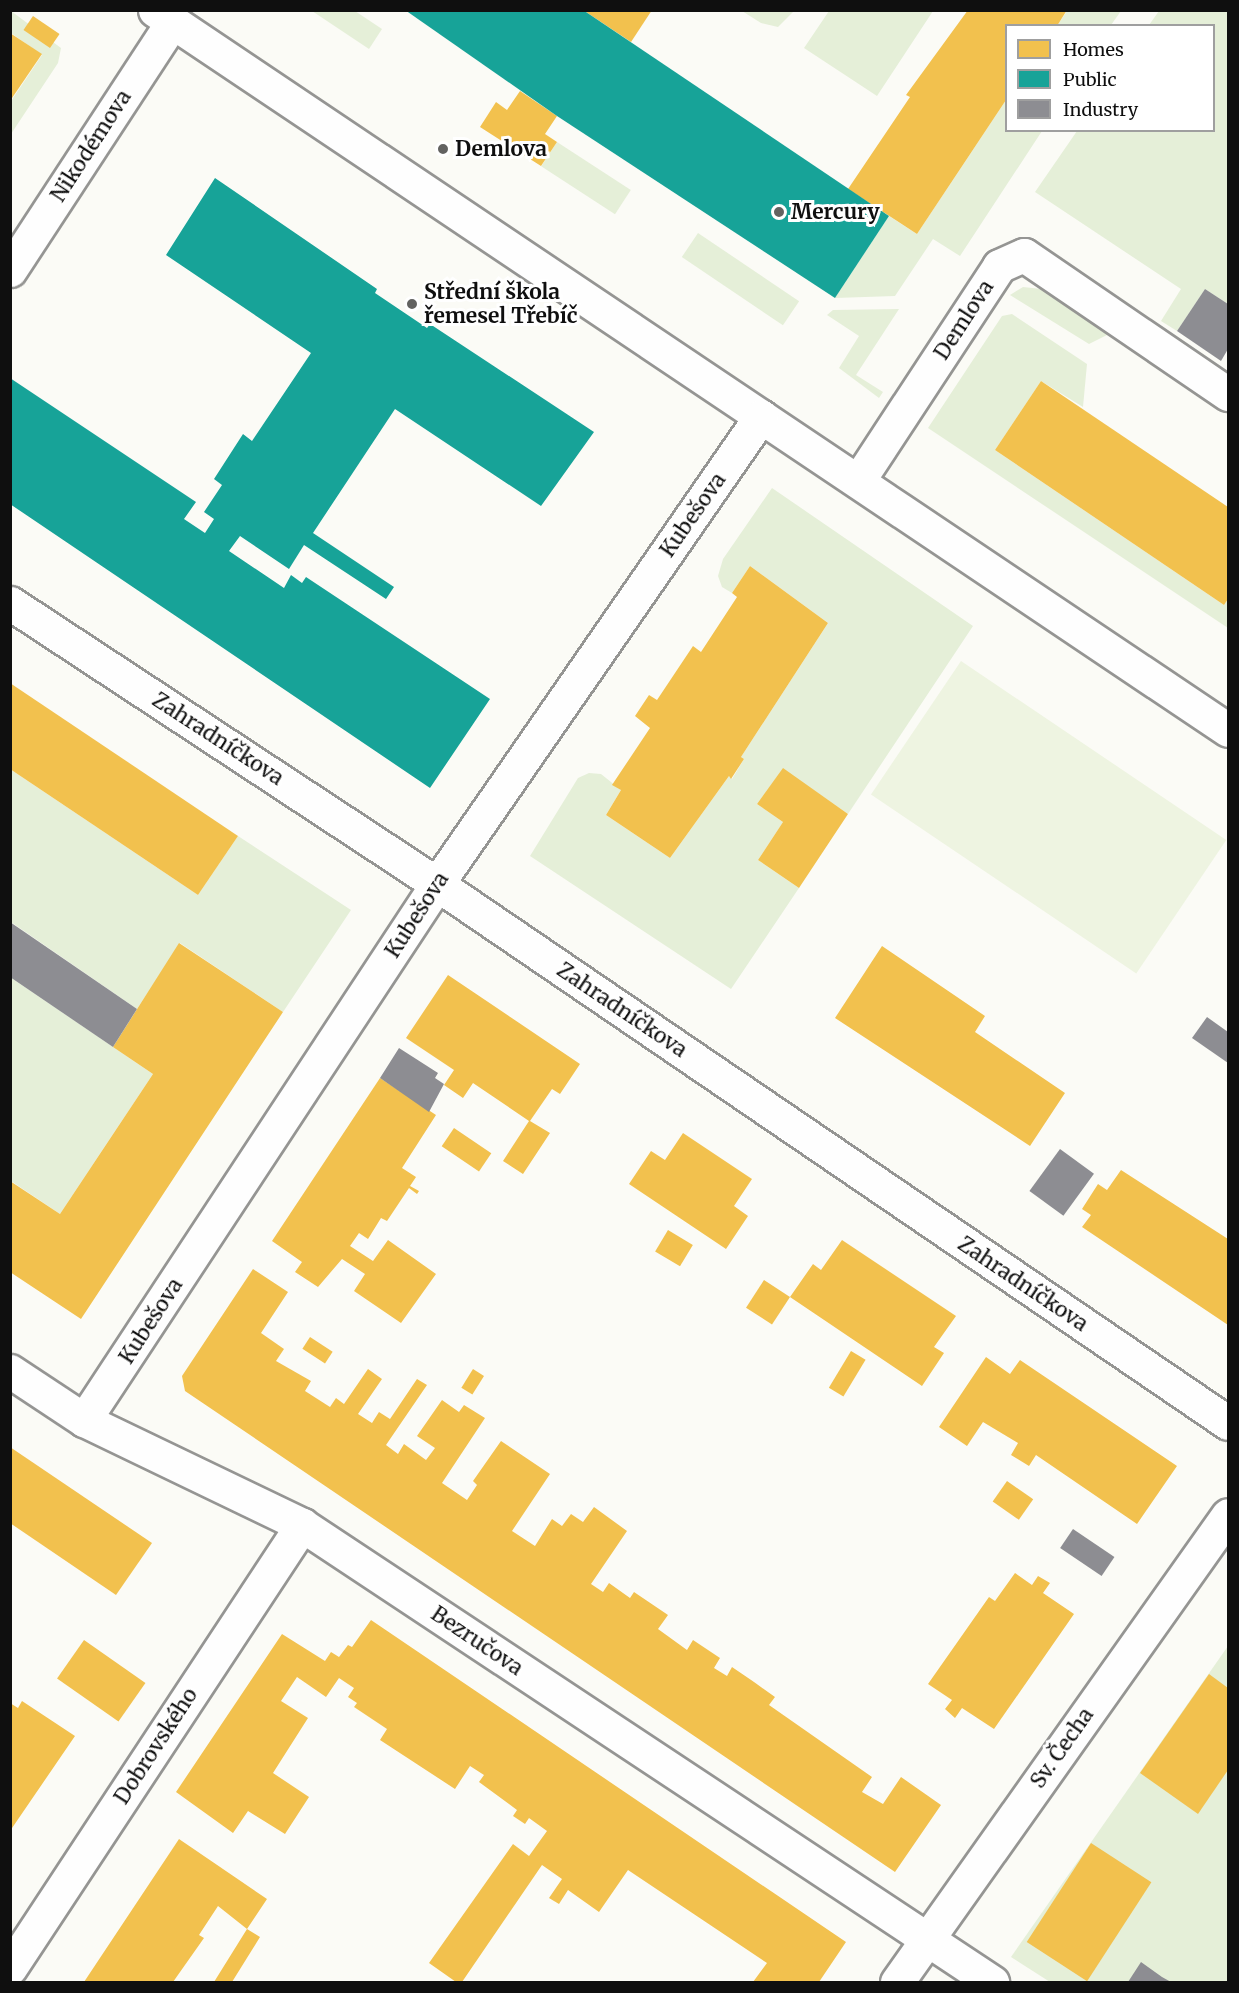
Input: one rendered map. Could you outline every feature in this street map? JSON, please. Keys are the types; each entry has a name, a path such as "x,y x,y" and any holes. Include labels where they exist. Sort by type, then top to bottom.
{"street":[{"name":"Nikodémova","path":"10,270 163,16"},
{"path":"163,16 1228,730"},
{"name":"Demlova","path":"858,482 999,266 1024,255 1228,394"},
{"name":"Kubešova","path":"84,1420 437,884 761,416"},
{"name":"Zahradníčkova","path":"10,603 437,884 1228,1424"},
{"name":"Bezručova","path":"10,1371 84,1420 302,1524 992,1983"},
{"name":"Sv. Čecha","path":"897,1983 1228,1515"},
{"name":"Dobrovského","path":"10,1968 302,1524"}],"green space":[{"path":"11,11 61,48 58,63 11,134 11,101 42,55 11,33"},
{"path":"312,11 355,11 382,29 369,49"},
{"path":"742,11 794,11 778,27 761,23"},
{"path":"829,11 933,11 877,96 804,48"},
{"path":"1067,11 1121,11 1112,24 1058,24"},
{"path":"1159,11 1228,11 1228,304 1205,289 1177,331 1161,321 1181,289 1035,192 1076,132 1215,132 1215,24 1150,24"},
{"path":"1005,102 1005,132 1041,132 960,256 933,239 895,296 835,298 889,216 917,234"},
{"path":"557,142 631,190 615,214 541,166"},
{"path":"698,233 799,301 783,325 682,257"},
{"path":"1023,287 1051,290 1115,331 1089,344 1010,295"},
{"path":"899,309 856,375 883,392 879,398 839,368 859,336 827,315 833,310"},
{"path":"1012,314 1087,364 1083,407 1041,381 995,450 1224,605 1228,599 1228,628 928,428 1002,316"},
{"path":"772,488 973,626 848,814 783,769 757,804 783,822 758,860 799,888 731,989 530,856 578,778 589,773 601,774 621,790 606,815 670,858 729,776 732,779 744,759 741,757 828,623 750,566 732,593 722,587 718,576 723,559"},
{"path":"961,661 1226,840 1136,973 871,794"},
{"path":"10,769 198,895 238,836 351,910 283,1012 180,943 137,1009 11,922"},
{"path":"10,977 153,1074 60,1214 11,1181"},
{"path":"1228,1646 1228,1982 1050,1982 1011,1957"}],"building: Homes":[{"path":"583,10 652,10 631,42"},
{"path":"968,10 1067,10 1058,24 1005,24 1005,102 917,234 848,189 910,97 906,95"},
{"path":"33,16 60,34 50,48 23,30"},
{"path":"10,33 42,54 10,101"},
{"path":"520,91 557,116 545,134 557,142 541,166 480,127 496,102 507,110"},
{"path":"1041,381 1228,507 1228,599 1224,605 995,450"},
{"path":"750,566 828,623 741,757 744,759 731,779 729,776 670,858 606,815 621,790 612,785 650,728 635,716 649,695 657,700 693,646 701,652 737,597 732,593"},
{"path":"10,683 238,836 198,895 10,769"},
{"path":"783,768 848,814 799,888 758,860 783,822 757,804"},
{"path":"179,943 283,1012 81,1319 10,1272 10,1181 60,1214 153,1074 113,1047"},
{"path":"882,946 985,1016 975,1032 1065,1093 1030,1146 835,1018"},
{"path":"448,975 580,1064 560,1094 552,1089 530,1121 550,1133 523,1174 503,1161 529,1121 473,1083 463,1098 444,1085 454,1070 406,1038"},
{"path":"380,1078 436,1115 402,1168 416,1177 410,1186 419,1191 417,1194 409,1188 387,1221 381,1218 368,1239 359,1233 350,1246 373,1261 388,1240 436,1274 401,1323 354,1291 365,1274 342,1259 318,1287 295,1272 302,1262 272,1241"},
{"path":"454,1128 491,1153 479,1171 442,1146"},
{"path":"683,1133 752,1179 734,1206 748,1216 726,1249 629,1184 651,1151 665,1160"},
{"path":"1121,1170 1228,1239 1228,1325 1082,1227 1091,1215 1082,1209 1098,1184 1107,1190"},
{"path":"668,1230 693,1245 680,1266 655,1251"},
{"path":"842,1240 956,1316 934,1347 944,1353 922,1386 790,1297 813,1264 821,1270"},
{"path":"253,1269 288,1292 261,1333 284,1349 276,1361 311,1381 305,1391 330,1407 336,1398 344,1404 368,1369 382,1379 358,1414 372,1423 379,1412 390,1419 417,1379 427,1385 386,1445 398,1454 404,1444 426,1460 435,1448 417,1436 442,1400 459,1412 464,1405 485,1418 442,1483 467,1500 477,1485 473,1481 501,1441 550,1474 512,1531 535,1546 552,1519 562,1526 571,1514 583,1522 594,1507 627,1531 591,1584 603,1592 609,1583 630,1598 634,1592 668,1615 658,1629 687,1650 693,1640 720,1658 714,1668 727,1676 732,1667 775,1697 769,1705 872,1777 862,1792 883,1804 901,1777 941,1805 895,1872 185,1391 182,1376"},
{"path":"764,1280 790,1297 772,1325 746,1308"},
{"path":"310,1337 333,1352 325,1363 302,1349"},
{"path":"851,1351 866,1360 843,1397 829,1388"},
{"path":"986,1357 1010,1374 1020,1360 1177,1466 1137,1524 1036,1455 1029,1466 1011,1455 1018,1443 983,1422 967,1446 939,1427"},
{"path":"473,1369 484,1376 472,1395 461,1388"},
{"path":"10,1447 152,1543 116,1595 10,1523"},
{"path":"1007,1481 1033,1499 1019,1520 993,1501"},
{"path":"1015,1573 1032,1585 1038,1576 1050,1583 1043,1593 1074,1614 994,1729 962,1708 955,1718 945,1709 952,1700 928,1684 989,1597 995,1601"},
{"path":"371,1620 846,1942 819,1982 753,1982 767,1963 628,1870 599,1912 568,1890 559,1904 549,1898 562,1879 542,1865 462,1982 456,1982 429,1963 513,1844 529,1856 547,1831 529,1818 525,1824 513,1816 517,1810 479,1782 484,1775 470,1766 455,1789 380,1740 387,1729 354,1707 357,1703 348,1697 354,1688 339,1678 326,1697 297,1677 281,1701 308,1718 273,1773 309,1797 285,1834 248,1811 233,1833 176,1792 282,1634 325,1661 331,1652 339,1657 348,1645 352,1647"},
{"path":"84,1640 145,1683 118,1722 57,1679"},
{"path":"1209,1674 1228,1688 1228,1770 1198,1814 1140,1773"},
{"path":"22,1701 75,1736 10,1831 10,1703 18,1708"},
{"path":"179,1839 267,1899 247,1929 218,1906 199,1935 204,1938 173,1982 84,1982"},
{"path":"1091,1843 1151,1882 1087,1981 1027,1942"},
{"path":"247,1929 260,1937 232,1982 214,1982"}],"building: Public":[{"path":"405,10 583,10 889,216 835,298 557,116"},
{"path":"215,178 377,289 375,293 427,328 430,324 594,432 541,506 395,409 313,533 394,587 386,599 304,545 289,569 240,536 229,551 284,588 291,575 302,583 306,577 490,699 430,788 10,504 10,378 196,502 184,519 205,533 214,519 204,512 222,485 214,479 243,434 252,441 311,353 166,255"}],"building: Industry":[{"path":"1205,289 1228,304 1228,349 1221,361 1177,331"},
{"path":"10,922 137,1009 113,1047 10,977"},
{"path":"1207,1017 1228,1032 1228,1063 1192,1038"},
{"path":"399,1048 438,1073 435,1078 444,1084 429,1112 380,1078"},
{"path":"1060,1149 1094,1174 1063,1216 1029,1191"},
{"path":"1073,1529 1114,1557 1102,1576 1060,1548"},
{"path":"1141,1962 1162,1977 1171,1982 1128,1982"}],"place":[{"name":"Demlova","path":"443,149"},
{"name":"Mercury","path":"779,212"},
{"name":"Střední škola řemesel Třebíč","path":"412,304"}]}
